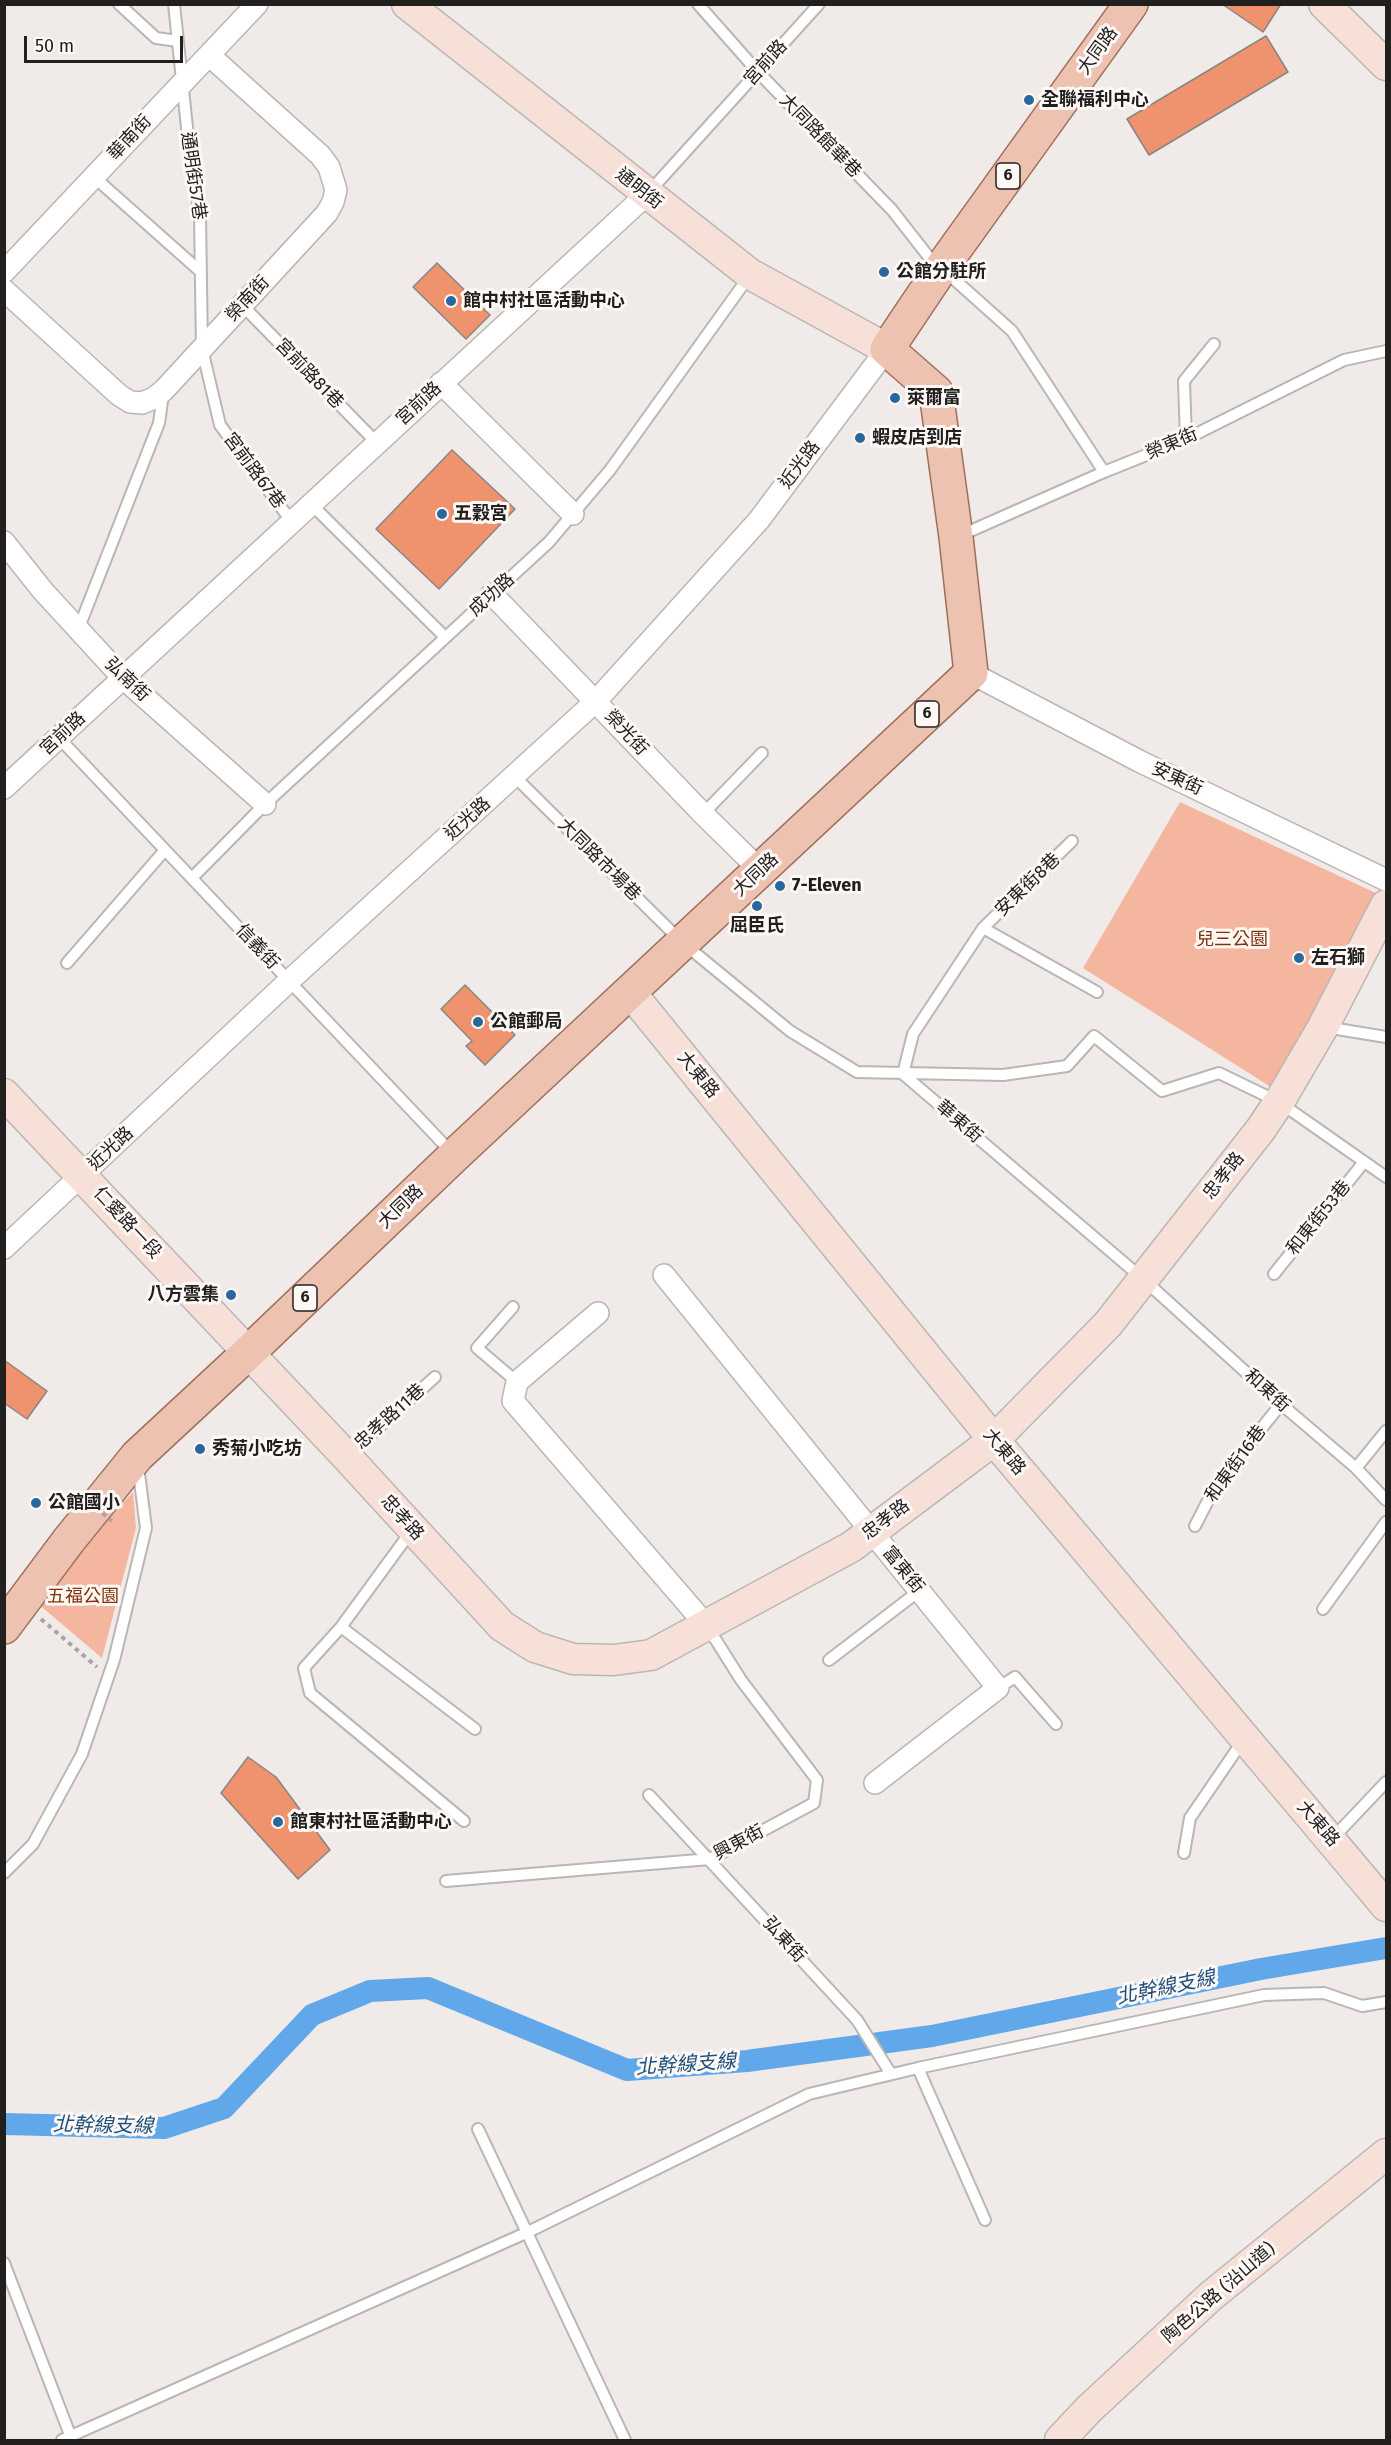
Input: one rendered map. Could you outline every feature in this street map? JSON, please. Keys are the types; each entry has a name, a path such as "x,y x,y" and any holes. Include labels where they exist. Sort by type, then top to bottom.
{"main road":[{"name":"大同路","path":"887,349 942,267 1131,4"},
{"path":"887,349 936,392 956,537 971,673"},
{"name":"大同路","path":"14,1615 137,1456 971,673"}],"street":[{"name":"華南街","path":"4,272 257,4"},
{"name":"通明街","path":"407,4 646,195 750,274 887,349"},
{"path":"1324,4 1386,65"},
{"name":"榮南街","path":"4,290 124,399 142,403 154,399 164,390 327,213 336,190 329,167 320,155 209,55"},
{"name":"宮前路","path":"8,778 59,738 646,195"},
{"name":"近光路","path":"4,1248 596,700 759,520 887,349"},
{"path":"441,384 573,514"},
{"name":"弘南街","path":"4,542 43,591 123,678 265,804"},
{"name":"榮光街","path":"492,594 760,871"},
{"name":"安東街","path":"971,673 1139,761 1386,880"},
{"name":"忠孝路","path":"249,1352 502,1626 535,1647 573,1659 614,1660 651,1655 850,1547 994,1440 1108,1324 1261,1129 1279,1102 1323,1026 1386,906"},
{"name":"大東路","path":"630,992 994,1440 1244,1739 1332,1839 1386,1906"},
{"name":"仁愛路一段","path":"4,1094 249,1352"},
{"name":"富東街","path":"664,1275 998,1688"},
{"path":"598,1313 517,1382 513,1401 706,1625"},
{"path":"875,1783 998,1688"},
{"name":"陶色公路 (沿山道)","path":"1060,2440 1089,2409 1210,2296 1386,2154"}],"lane":[{"path":"119,4 156,38 178,41"},
{"name":"通明街57巷","path":"174,4 200,216 202,349"},
{"name":"大同路館華巷","path":"698,4 758,72 892,210 928,256 1012,331 1104,472"},
{"name":"宮前路","path":"646,195 819,4"},
{"path":"94,177 201,272"},
{"name":"成功路","path":"192,878 265,804 549,542 610,470 750,274"},
{"name":"宮前路81巷","path":"242,305 377,443"},
{"path":"1186,439 1184,381 1214,344"},
{"name":"宮前路67巷","path":"202,349 220,425 292,522"},
{"name":"榮東街","path":"956,537 1186,439 1344,360 1386,351"},
{"path":"78,630 159,423 164,390"},
{"path":"311,504 446,637"},
{"name":"信義街","path":"59,738 454,1156"},
{"path":"703,814 762,753"},
{"name":"大同路市場巷","path":"515,777 683,943 790,1031 857,1072 1003,1075 1067,1066 1094,1036 1162,1091 1220,1073 1279,1102"},
{"name":"安東街8巷","path":"983,928 1072,841"},
{"path":"67,963 165,850"},
{"path":"903,1074 913,1034 983,928 1097,992"},
{"path":"1323,1026 1386,1037"},
{"name":"華東街","path":"903,1074 1143,1280"},
{"path":"1279,1102 1386,1177"},
{"name":"和東街53巷","path":"1274,1274 1364,1162"},
{"name":"和東街","path":"1143,1280 1356,1468 1386,1500"},
{"path":"513,1307 477,1348 517,1382"},
{"name":"忠孝路11巷","path":"346,1456 435,1377"},
{"name":"和東街16巷","path":"1195,1526 1216,1485 1281,1404"},
{"path":"1356,1468 1386,1431"},
{"path":"4,1873 33,1844 82,1754 108,1676 146,1528 137,1456"},
{"path":"1323,1609 1386,1522"},
{"path":"412,1530 341,1627 304,1668 310,1693 464,1821"},
{"path":"829,1660 920,1591"},
{"name":"興東街","path":"446,1881 710,1859 813,1803 817,1780 741,1680 706,1625"},
{"path":"341,1627 475,1729"},
{"path":"998,1688 1015,1677 1056,1724"},
{"path":"1184,1853 1190,1818 1244,1739"},
{"path":"1332,1839 1386,1782"},
{"name":"弘東街","path":"649,1795 857,2020 891,2074"},
{"path":"4,2263 68,2439 528,2232 809,2094 918,2068 1264,1995 1324,1993 1362,2006 1386,2002"},
{"path":"918,2068 985,2220"},
{"path":"478,2129 625,2440"}],"path":[{"path":"82,1497 112,1521"},
{"path":"14,1615 108,1676"}],"green space":[{"name":"兒三公園","path":"1180,802 1378,894 1274,1089 1083,968"},
{"name":"五福公園","path":"133,1492 136,1528 102,1658 37,1603 67,1563"}],"building":[{"path":"1222,4 1281,4 1263,32"},
{"path":"1266,36 1288,72 1149,155 1127,119"},
{"name":"館中村社區活動中心","path":"437,263 490,315 466,339 413,287"},
{"path":"452,450 515,509 439,589 376,529"},
{"name":"公館郵局","path":"465,985 515,1035 485,1065 466,1046 472,1041 441,1009"},
{"path":"4,1360 47,1391 27,1419 4,1403"},
{"name":"館東村社區活動中心","path":"248,1757 276,1777 330,1850 298,1879 221,1793"}],"waterway":[{"name":"北幹線支線","path":"4,2124 164,2128 224,2108 312,2015 370,1991 428,1988 627,2070 747,2061 932,2036 1261,1969 1386,1948"}],"place":[{"name":"全聯福利中心","path":"1029,100"},
{"name":"公館分駐所","path":"884,272"},
{"name":"館中村社區活動中心","path":"451,301"},
{"name":"萊爾富","path":"895,398"},
{"name":"蝦皮店到店","path":"860,438"},
{"name":"五穀宮","path":"442,514"},
{"name":"7-Eleven","path":"780,886"},
{"name":"屈臣氏","path":"757,906"},
{"name":"左石獅","path":"1299,958"},
{"name":"公館郵局","path":"478,1022"},
{"name":"八方雲集","path":"231,1295"},
{"name":"秀菊小吃坊","path":"200,1449"},
{"name":"公館國小","path":"36,1503"},
{"name":"館東村社區活動中心","path":"278,1822"}]}
